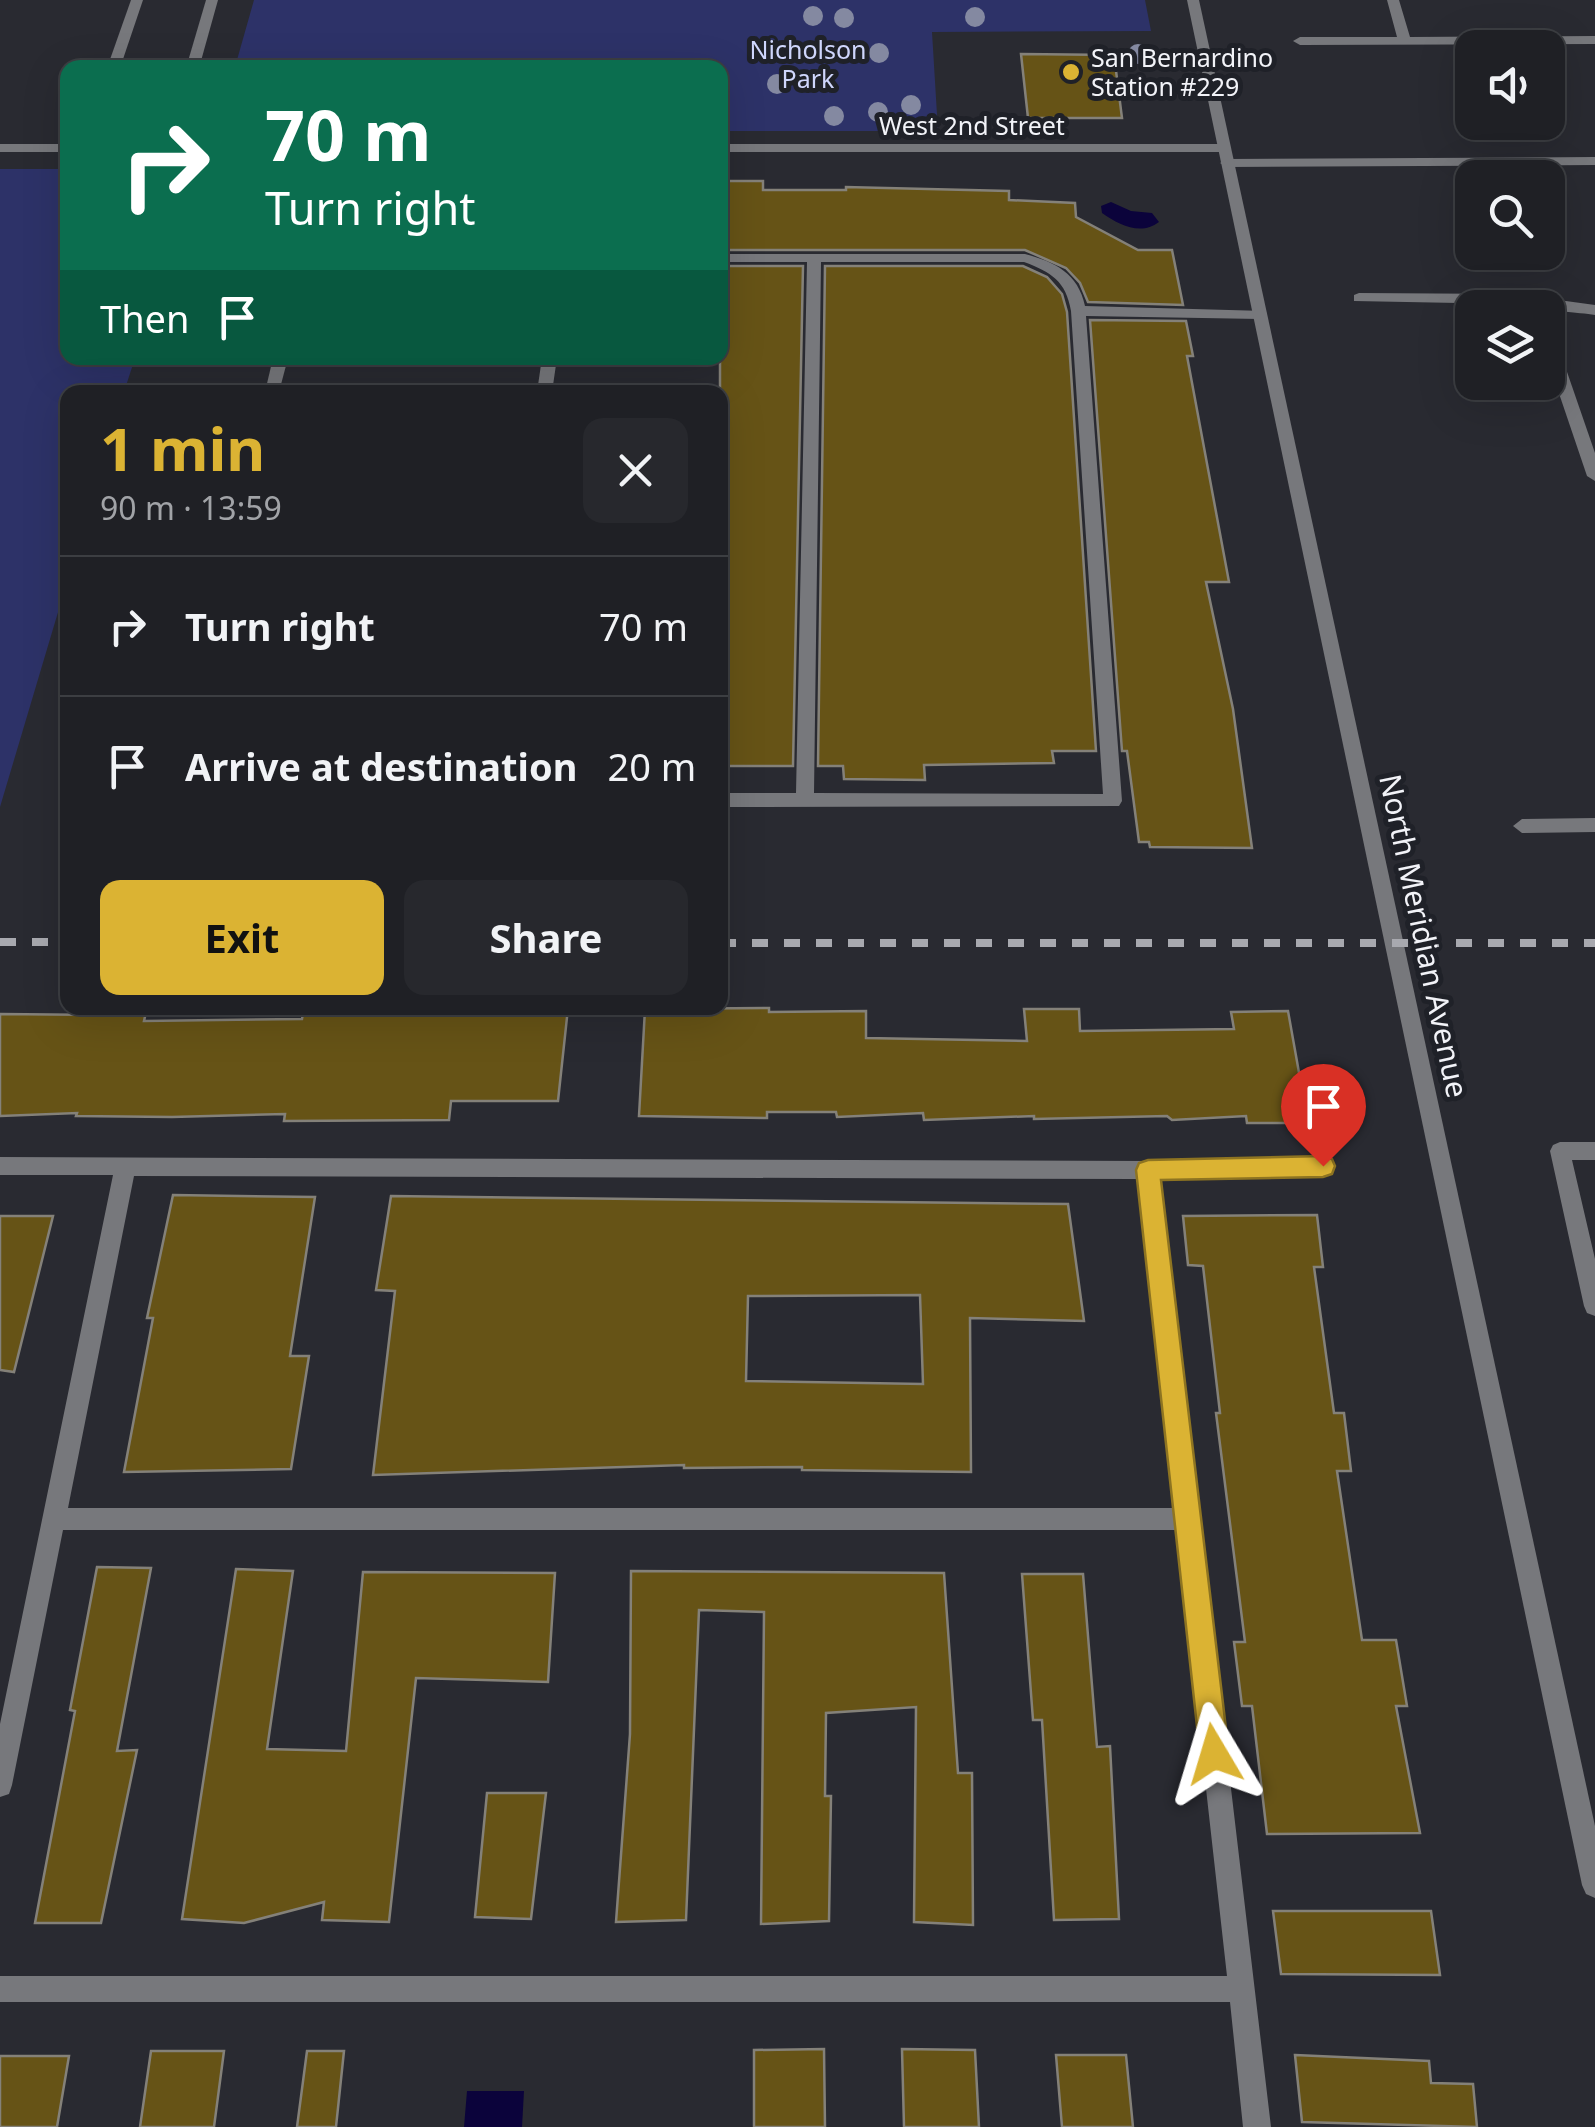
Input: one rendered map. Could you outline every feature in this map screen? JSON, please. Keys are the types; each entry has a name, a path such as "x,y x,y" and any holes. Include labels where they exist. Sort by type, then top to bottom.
{"street":[{"path":"116,60 136,0"},
{"path":"194,60 212,0"},
{"name":"North Meridian Avenue","path":"1194,0 1595,1885"},
{"path":"1393,0 1405,41"},
{"path":"1300,42 1595,40"},
{"path":"0,148 60,148"},
{"name":"West 2nd Street","path":"728,148 1595,161"},
{"path":"728,258 1025,258 1061,269 1076,291 1113,801 728,800"},
{"path":"805,800 814,258"},
{"path":"1359,298 1455,302"},
{"path":"1565,308 1595,310"},
{"path":"1078,312 1260,314"},
{"path":"1565,390 1595,476"},
{"path":"1574,417 1595,408"},
{"path":"1522,826 1595,825"},
{"path":"1595,1151 1560,1150 1595,1306"},
{"path":"0,1166 1148,1170 1323,1166"},
{"path":"0,1784 125,1166"},
{"path":"1148,1170 1257,2127"},
{"path":"54,1518 1188,1518"},
{"path":"0,1989 1242,1989"}],"green space":[{"name":"Nicholson Park","path":"254,0 1145,0 1151,31 932,32 938,131 728,131 728,60 237,60"},
{"path":"0,169 60,169 60,365 133,365 126,385 60,385 60,606 0,807"}],"shaded area":[{"path":"1111,202 1131,211 1152,213 1159,222 1145,228 1123,225 1102,213 1101,206"},
{"path":"467,2091 524,2091 522,2127 464,2127"}],"building":[{"name":"San Bernardino Station #229","path":"1021,54 1114,55 1122,118 1028,118"},
{"path":"728,181 763,181 763,190 846,187 1009,191 1009,200 1075,203 1076,217 1138,250 1172,250 1183,305 1088,302 1080,283 1066,268 1025,250 728,250"},
{"path":"728,266 803,266 793,766 728,766 728,385 720,385 720,365 728,365"},
{"path":"825,266 1023,266 1047,277 1062,294 1067,312 1096,751 1052,751 1054,763 924,765 925,780 844,779 843,766 818,766"},
{"path":"1090,320 1186,321 1193,356 1187,356 1229,582 1206,582 1233,709 1252,848 1150,847 1149,842 1139,842 1127,751 1122,751"},
{"path":"728,1008 866,1011 866,1038 1027,1041 1024,1009 1079,1009 1080,1031 1234,1029 1231,1012 1288,1011 1308,1123 1247,1123 1246,1116 1172,1120 1167,1116 1034,1116 924,1120 923,1113 837,1117 836,1112 767,1112 767,1118 639,1116 645,1015 728,1015"},
{"path":"0,1014 145,1015 144,1021 302,1019 303,1015 567,1015 558,1101 451,1101 449,1120 284,1121 285,1114 0,1116"},
{"path":"173,1195 315,1197 290,1356 309,1356 291,1469 124,1472 153,1318 147,1318"},
{"path":"391,1196 1068,1204 1084,1321 970,1318 971,1472 684,1465 373,1475 395,1291 376,1290","holes":["920,1295 923,1384 746,1381 748,1296"]},
{"path":"1317,1215 1323,1267 1314,1267 1334,1413 1344,1413 1351,1471 1337,1471 1362,1640 1396,1640 1407,1706 1396,1706 1420,1833 1267,1834 1252,1706 1242,1706 1234,1642 1245,1642 1216,1413 1220,1413 1203,1266 1188,1265 1183,1216"},
{"path":"0,1216 53,1216 14,1372 0,1370"},
{"path":"97,1567 151,1568 117,1751 137,1750 101,1923 35,1923 75,1711 70,1710"},
{"path":"236,1569 293,1571 267,1749 346,1751 363,1572 555,1573 548,1682 416,1678 389,1922 322,1920 324,1902 244,1923 182,1919"},
{"path":"631,1571 944,1573 958,1773 972,1773 973,1925 914,1922 916,1707 826,1713 825,1796 831,1796 829,1921 761,1924 764,1612 699,1610 686,1920 616,1922 630,1734"},
{"path":"1022,1574 1083,1574 1097,1747 1110,1746 1119,1919 1054,1920 1042,1720 1033,1720"},
{"path":"487,1793 546,1793 531,1919 475,1917"},
{"path":"1273,1911 1431,1911 1440,1975 1281,1974"},
{"path":"824,2049 825,2127 754,2127 754,2050"},
{"path":"902,2049 975,2050 979,2127 904,2127"},
{"path":"151,2051 224,2051 214,2127 140,2127"},
{"path":"307,2051 344,2051 336,2127 297,2127"},
{"path":"1056,2055 1126,2055 1133,2127 1062,2127"},
{"path":"1295,2055 1429,2061 1431,2083 1473,2084 1477,2127 1302,2122"},
{"path":"0,2056 69,2056 57,2127 0,2127"}],"railway":[{"path":"0,942 60,942"},
{"path":"728,943 1595,943"}],"place":[{"name":"San Bernardino Station #229","path":"1071,72"}],"route":[{"path":"1214,1754 1148,1170 1323,1166"}]}
